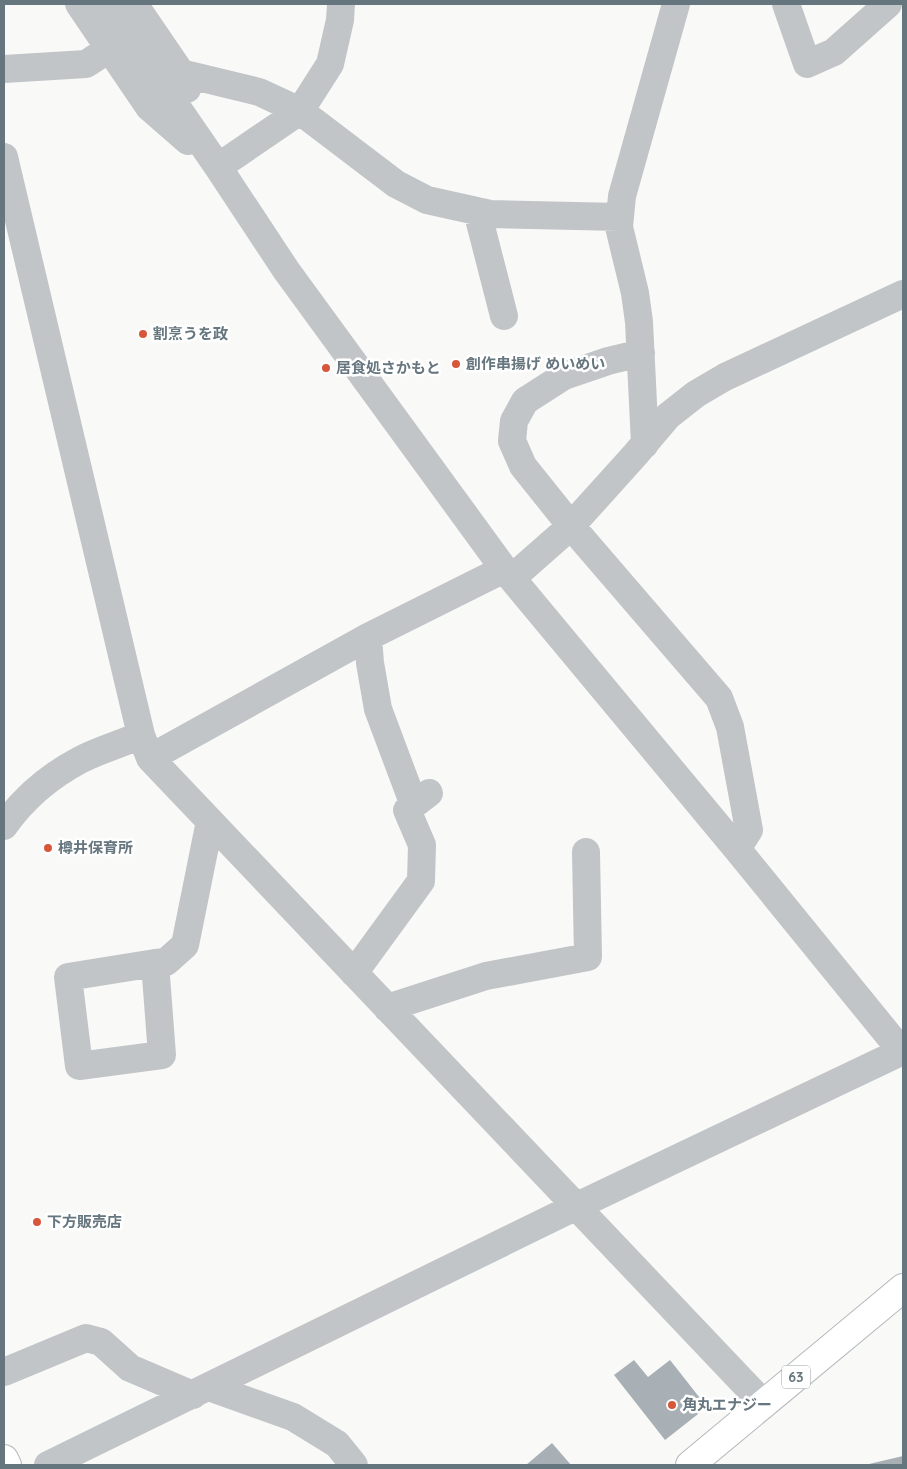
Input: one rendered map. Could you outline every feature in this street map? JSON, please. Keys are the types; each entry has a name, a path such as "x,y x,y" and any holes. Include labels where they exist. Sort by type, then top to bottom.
{"main road":[{"name":"63","path":"690,1465 903,1288"},
{"path":"4,1460 7,1465"}],"street":[{"path":"79,4 149,107 218,167"},
{"path":"48,1465 577,1206 903,1052 508,573 286,270 106,4"},
{"path":"134,4 181,73 218,167"},
{"path":"218,167 300,111 330,64 340,20 341,4"},
{"path":"645,444 639,322 635,293 619,227 622,196 676,4"},
{"path":"786,4 808,64 834,52 888,4"},
{"path":"4,69 86,64 109,49"},
{"path":"181,73 259,92 300,111 396,184 427,200 490,214 620,217"},
{"path":"4,157 145,747 210,821 764,1404"},
{"path":"477,211 504,316"},
{"path":"4,826 12,814 39,787 80,760 145,747 368,637 508,573 571,526 668,416 696,394 726,377 903,294"},
{"path":"641,353 608,361 564,376 525,401 514,421 512,441 523,466 571,526 719,698 730,727 749,830 737,849"},
{"path":"354,973 420,881 422,845 407,810 421,799 378,709 370,663 368,637"},
{"path":"155,963 162,1055 79,1066 68,977 155,963 166,962 185,945 210,821"},
{"path":"388,1008 486,976 588,957 586,852"},
{"path":"4,1372 86,1338 101,1342 130,1368 292,1417 337,1444 354,1465"}],"building":[{"path":"634,1360 648,1377 670,1360 707,1407 665,1440 614,1375"},
{"path":"552,1443 571,1465 526,1465"},
{"path":"903,1456 903,1465 869,1465 869,1464"}],"place":[{"name":"割烹うを政","path":"143,334"},
{"name":"創作串揚げ めいめい","path":"456,364"},
{"name":"居食処さかもと","path":"326,368"},
{"name":"樽井保育所","path":"48,848"},
{"name":"下方販売店","path":"37,1222"},
{"name":"角丸エナジー","path":"672,1405"}]}
